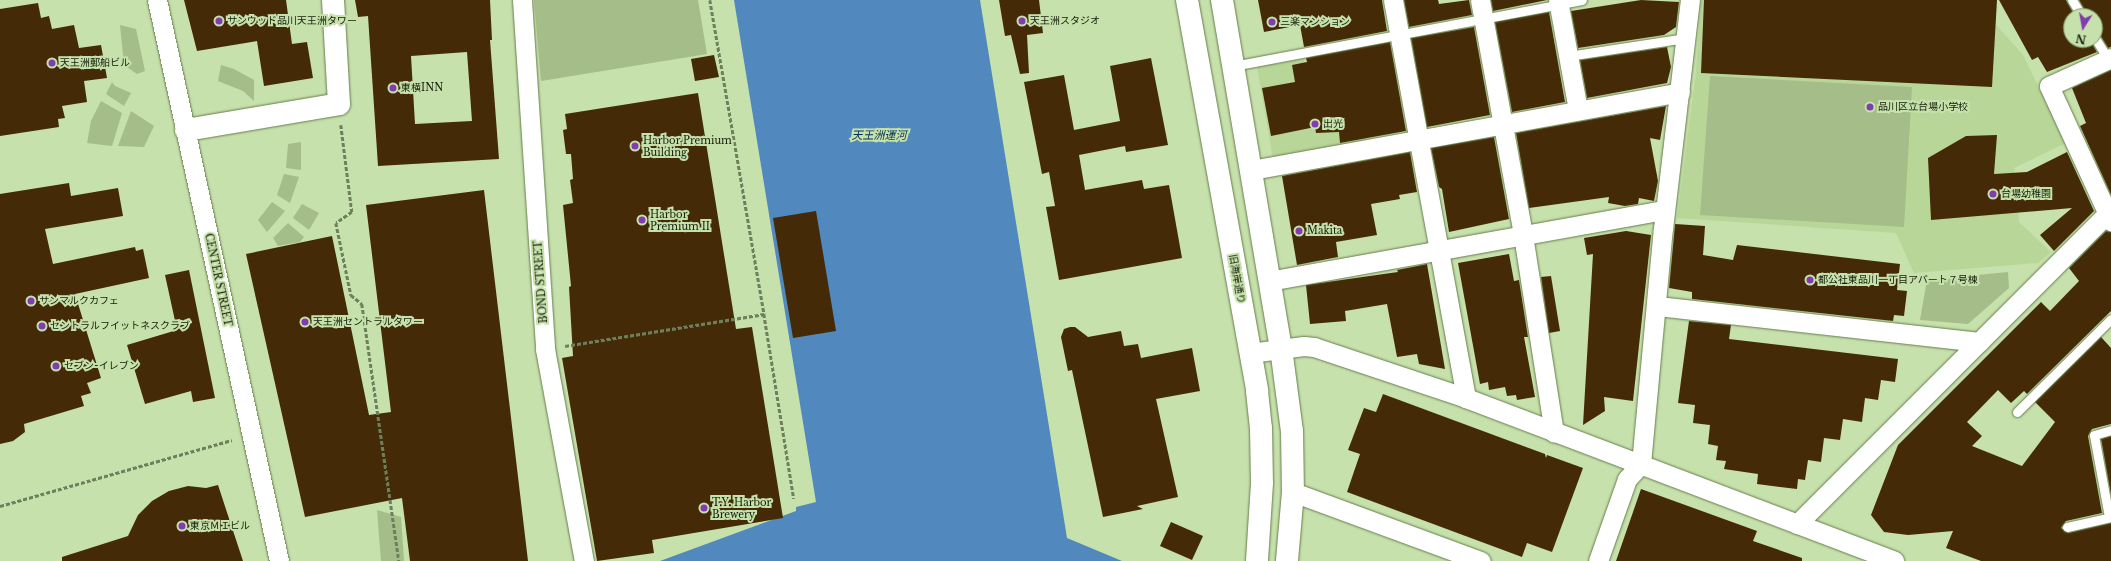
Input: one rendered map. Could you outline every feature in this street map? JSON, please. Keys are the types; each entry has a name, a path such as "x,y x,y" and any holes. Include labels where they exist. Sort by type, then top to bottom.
{"main road":[{"path":"186,130 339,104 333,0"},
{"name":"旧海岸通り","path":"1187,0 1250,353 1261,428 1262,483 1257,561"},
{"path":"1222,0 1281,348 1292,431 1293,492 1287,561"}],"street":[{"name":"CENTER STREET","path":"157,0 279,561"},
{"name":"BOND STREET","path":"522,0 545,349 584,561"},
{"path":"1393,0 1420,139 1466,398"},
{"path":"1480,0 1523,235 1554,433"},
{"path":"1598,561 1627,479 1641,464 1658,306 1665,210 1690,0"},
{"path":"1558,2 1578,110"},
{"path":"1797,524 1979,342 2109,217 2049,86 2110,59"},
{"path":"1252,170 1680,92"},
{"path":"1270,281 1665,210"},
{"path":"1658,306 1979,342"},
{"path":"1250,353 1281,348 1314,347 1466,398 1554,433 1641,464 1797,524 1875,558 1894,561"},
{"path":"1293,492 1481,561"}],"lane":[{"path":"1233,66 1399,33 1484,18 1558,2 1582,0"},
{"path":"1568,56 1686,38"},
{"path":"2102,48 2110,59"},
{"path":"2017,412 2111,319"},
{"path":"2067,527 2110,517 2094,435 2111,430"}],"path":[{"path":"710,0 794,499"},
{"path":"339,104 352,212 336,223 350,295 362,304 399,561"},
{"path":"545,349 764,314"},
{"path":"0,506 252,434"}],"shaded area":[{"path":"534,0 698,0 707,54 541,81"},
{"name":"品川区立台場小学校","path":"1701,0 1974,0 2023,55 2066,143 2014,168 2019,222 2051,252 2038,263 1914,273 1896,233 1677,218 1696,72"},
{"path":"120,25 136,29 145,71 137,74 124,65"},
{"name":"出光","path":"1304,59 1312,105 1358,98 1366,143 1273,159 1257,67"},
{"path":"221,65 234,69 254,80 254,101 243,91 218,81"},
{"path":"1710,76 1912,87 1904,227 1700,215"},
{"path":"112,82 115,86 131,93 124,106 106,94"},
{"path":"101,101 122,113 112,146 87,143 91,121"},
{"path":"131,111 154,126 144,147 118,146"},
{"path":"301,142 301,170 286,168 288,144"},
{"path":"284,174 299,177 290,203 277,195"},
{"path":"272,202 285,211 267,232 258,220"},
{"path":"302,204 319,213 309,230 293,218"},
{"path":"288,223 304,237 300,242 278,246 273,238"},
{"path":"2008,272 2009,288 1968,324 1920,320 1927,280"},
{"path":"377,510 401,517 404,561 381,561"}],"water":[{"name":"天王洲運河","path":"734,0 980,0 1067,538 1122,561 660,561 796,511 796,507 816,502"}],"building":[{"path":"184,0 286,0 292,44 307,42 313,78 264,86 257,41 197,51"},
{"name":"東横INN","path":"355,0 490,0 492,40 490,40 499,159 378,166 368,16 358,17","holes":["467,52 472,121 415,124 411,56"]},
{"name":"天王洲スタジオ","path":"999,0 1039,0 1043,33 1027,35 1029,73 1020,74 1011,35 1005,36"},
{"path":"1258,0 1382,0 1387,31 1304,47 1300,25 1264,32"},
{"path":"1404,0 1438,0 1439,4 1469,0 1472,15 1409,27"},
{"path":"1491,0 1547,0 1493,11"},
{"path":"1641,0 1679,2 1676,27 1664,35 1578,48 1571,11"},
{"path":"1704,0 1997,0 1992,87 1701,73"},
{"path":"1999,0 2066,0 2070,8 2063,8 2063,48 2095,48 2097,52 2047,72 2038,57 2032,60"},
{"path":"2079,0 2111,0 2111,47 2108,48 2103,40 2103,8 2084,8"},
{"name":"天王洲郵船ビル","path":"38,3 41,18 49,16 52,29 74,25 79,48 101,45 107,78 84,81 87,102 62,106 65,118 58,119 59,127 0,136 0,9"},
{"path":"1549,12 1565,102 1512,112 1495,22"},
{"path":"1474,27 1490,115 1427,127 1411,38"},
{"path":"1390,42 1406,131 1340,143 1339,132 1316,133 1315,127 1271,136 1262,88 1295,82 1292,65 1307,62 1306,58"},
{"path":"1667,47 1671,67 1667,83 1587,98 1580,60"},
{"path":"714,55 719,77 695,81 691,59"},
{"path":"1151,58 1168,145 1126,152 1125,146 1079,155 1085,190 1142,180 1144,189 1169,185 1182,258 1059,280 1046,207 1055,206 1049,172 1042,174 1024,82 1064,75 1074,130 1120,121 1110,66"},
{"path":"2111,70 2111,195 2080,126 2086,123 2072,88"},
{"path":"698,93 736,329 752,327 783,518 652,540 654,553 597,561 562,358 573,356 569,287 571,286 563,205 573,203 570,180 573,179 571,154 566,154 563,130 567,129 565,114"},
{"path":"1666,106 1660,140 1650,138 1658,181 1654,201 1639,198 1638,204 1625,206 1608,203 1609,197 1529,208 1516,133"},
{"path":"1997,135 1994,174 2027,172 2067,152 2094,211 2054,251 2040,235 2072,208 1931,220 1928,158 1966,136"},
{"path":"1494,137 1509,219 1449,232 1442,189 1439,187 1431,148"},
{"path":"1410,152 1417,192 1399,195 1400,199 1371,204 1377,235 1336,242 1338,257 1297,265 1282,176"},
{"name":"セントラルフイットネスクラブ","path":"69,183 71,196 118,188 123,216 45,229 53,264 135,247 136,251 143,249 149,278 75,294 101,378 87,383 91,393 81,396 84,406 24,424 25,432 13,441 0,444 0,194"},
{"path":"484,190 528,561 410,561 402,498 305,517 246,254 332,236 369,415 391,412 366,205"},
{"path":"816,211 836,331 793,338 773,218"},
{"name":"都公社東品川一丁目アパート７号棟","path":"1675,224 1705,226 1703,255 1733,260 1737,245 1900,264 1897,290 1907,291 1904,316 1894,315 1893,321 1692,299 1692,292 1669,288"},
{"path":"1626,231 1651,235 1633,401 1604,397 1605,411 1583,425 1593,254 1587,255 1584,238"},
{"path":"2106,231 2111,232 2111,311 2027,394 2024,391 2011,403 1998,390 1967,422 1982,436 1972,446 2022,466 2055,422 2035,402 2101,337 2111,348 2111,424 2092,429 2088,436 2102,513 2066,521 2061,528 2068,533 2111,523 2111,561 1981,561 1946,548 1953,531 1908,535 1884,532 1871,515 1898,445 2041,302 2050,311 2079,281 2069,268"},
{"path":"1509,254 1514,281 1519,280 1528,337 1524,337 1535,397 1517,400 1516,395 1507,396 1505,387 1489,390 1488,382 1480,384 1458,263"},
{"path":"1427,264 1445,369 1419,364 1417,354 1397,357 1387,304 1345,311 1346,321 1310,324 1306,285 1398,272 1397,270"},
{"path":"189,270 215,398 193,402 191,391 145,404 127,345 177,330 165,275"},
{"path":"1551,276 1560,331 1549,333 1541,277"},
{"path":"1689,321 1731,325 1729,339 1898,359 1895,382 1881,380 1878,400 1865,398 1862,422 1843,419 1840,440 1824,438 1821,462 1808,460 1805,480 1798,479 1797,489 1757,484 1758,474 1724,469 1726,461 1716,460 1718,446 1708,444 1710,425 1693,423 1695,405 1678,403"},
{"path":"1075,327 1088,337 1121,331 1124,346 1138,344 1141,358 1192,348 1200,391 1156,399 1178,497 1137,506 1143,509 1103,517 1072,370 1068,371 1061,337 1064,329"},
{"path":"1383,394 1545,454 1546,458 1547,455 1583,468 1552,552 1527,543 1522,557 1347,492 1360,454 1348,450 1364,408 1376,412"},
{"path":"2111,436 2111,495 2101,439"},
{"name":"東京ＭＩビル","path":"218,485 243,561 62,561 62,557 128,536 138,515 152,501 169,491 188,486 206,488"},
{"path":"1641,489 1757,531 1753,541 1802,558 1802,561 1616,561"},
{"path":"1171,522 1203,536 1192,560 1160,546"}],"place":[{"name":"サンウッド品川天王洲タワー","path":"219,21"},
{"name":"天王洲スタジオ","path":"1022,21"},
{"name":"三楽マンション","path":"1272,22"},
{"name":"天王洲郵船ビル","path":"52,63"},
{"name":"東横INN","path":"393,88"},
{"name":"品川区立台場小学校","path":"1870,107"},
{"name":"出光","path":"1315,124"},
{"name":"Harbor Premium Building","path":"635,146"},
{"name":"台場幼稚園","path":"1993,194"},
{"name":"Harbor Premium II","path":"642,220"},
{"name":"Makita","path":"1299,231"},
{"name":"都公社東品川一丁目アパート７号棟","path":"1810,280"},
{"name":"サンマルクカフェ","path":"31,301"},
{"name":"天王洲セントラルタワー","path":"305,322"},
{"name":"セントラルフイットネスクラブ","path":"42,326"},
{"name":"セブン-イレブン","path":"56,366"},
{"name":"T.Y. Harbor Brewery","path":"704,508"},
{"name":"東京ＭＩビル","path":"182,526"}]}
